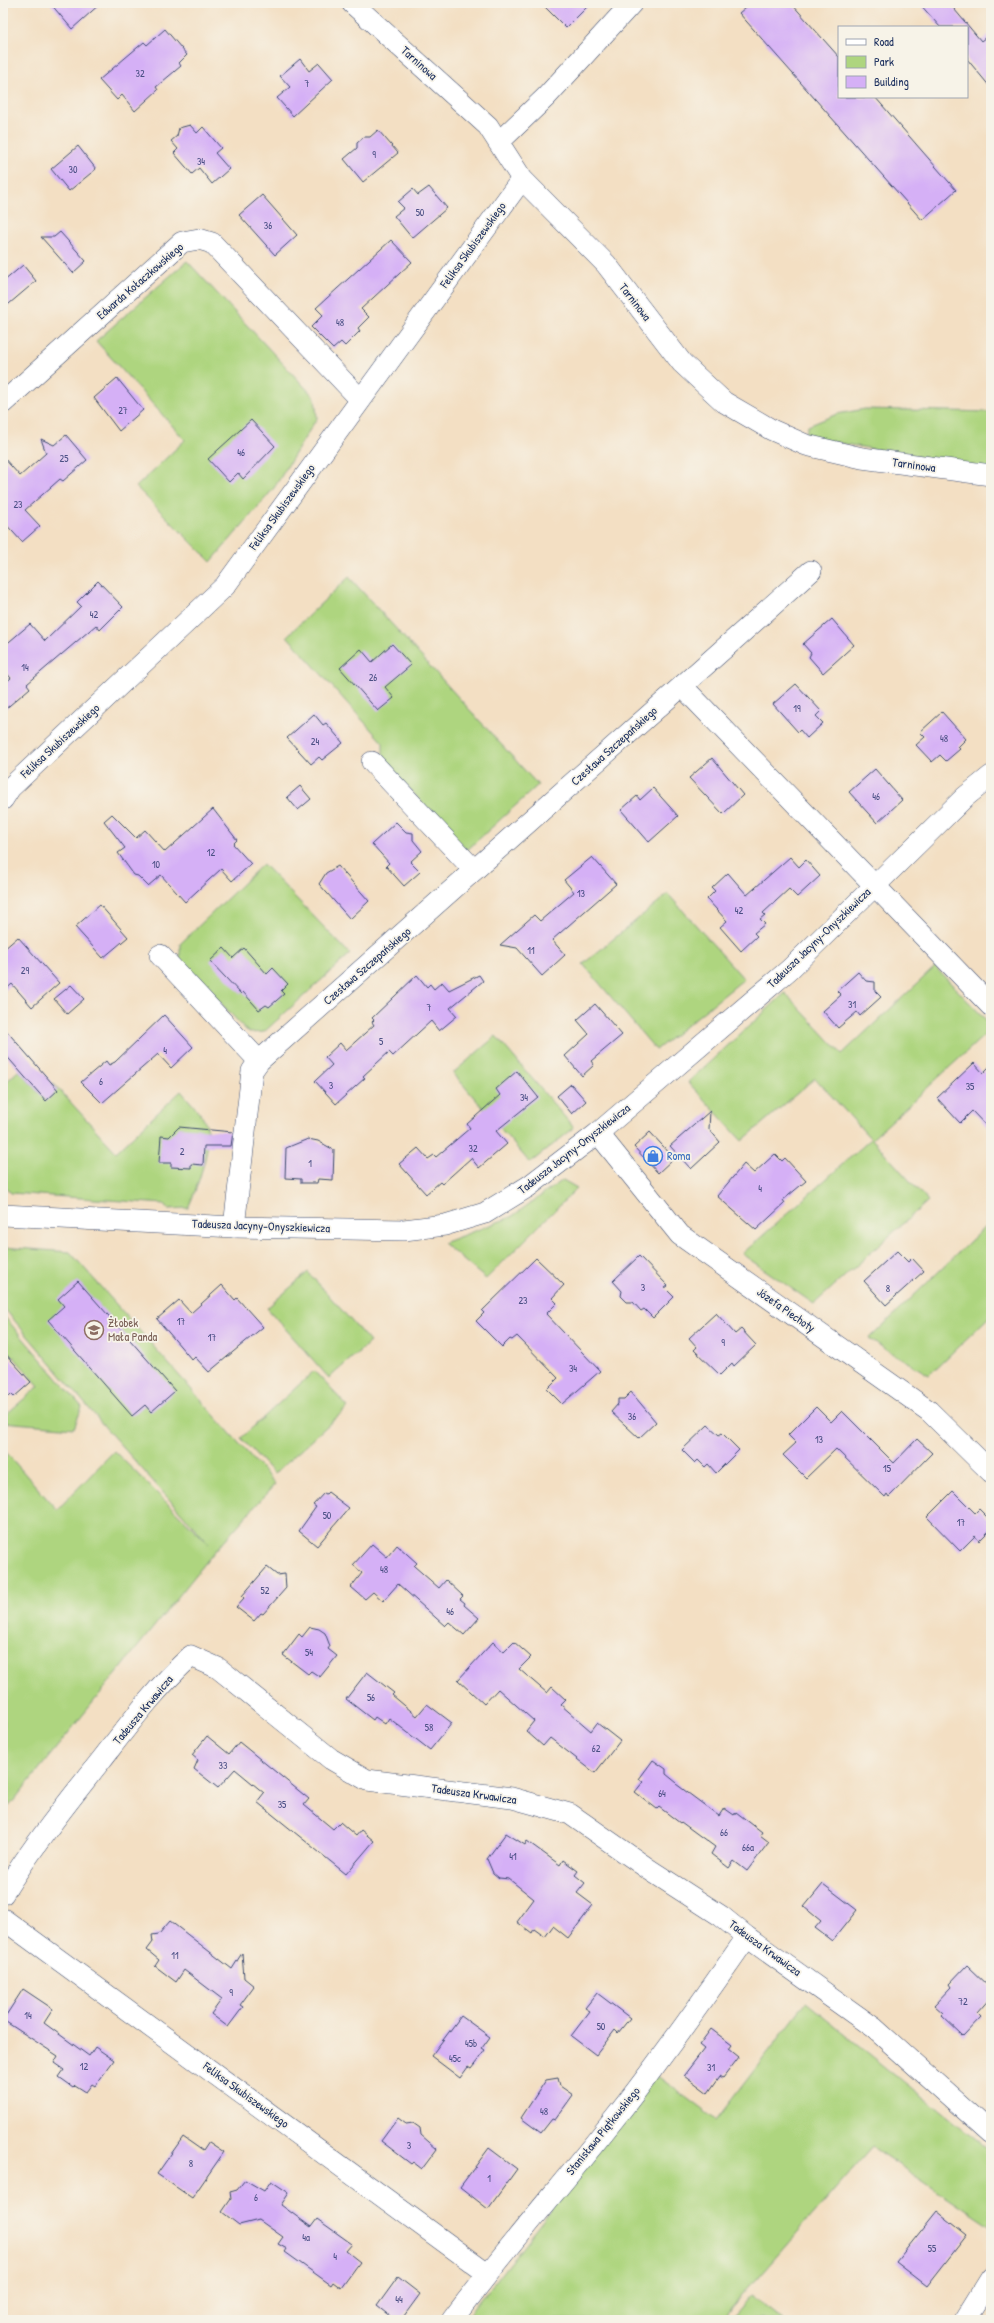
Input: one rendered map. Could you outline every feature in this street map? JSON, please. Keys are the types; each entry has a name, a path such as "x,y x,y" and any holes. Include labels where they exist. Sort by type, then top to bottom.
{"street":[{"name":"Tarninowa","path":"352,3 488,126 522,179 606,264 682,363 724,402 772,430 806,445 862,458 991,475"},
{"path":"499,142 546,97 632,3"},
{"name":"Feliksa Skubiszewskiego","path":"5,790 225,586 522,179"},
{"name":"Edwarda Kołaczkowskiego","path":"3,403 182,242 199,239 212,243 360,399"},
{"name":"Czesława Szczepańskiego","path":"234,1227 252,1071 259,1061 811,571"},
{"path":"682,686 875,884"},
{"path":"372,762 474,870"},
{"name":"Tadeusza Jacyny-Onyszkiewicza","path":"3,1215 234,1227 404,1230 445,1225 485,1213 529,1186 598,1133 790,970 875,884 965,797 991,776"},
{"name":"Tadeusza Jacyny-Onyszkiewicza","path":"875,884 991,1006"},
{"path":"160,955 259,1061"},
{"name":"Józefa Piechoty","path":"598,1133 680,1236 929,1411 991,1472"},
{"name":"Tadeusza Krwawicza","path":"3,1894 25,1859 95,1768 163,1682 191,1656 218,1668 331,1759 367,1780 512,1798 570,1814 650,1870 721,1916 746,1937 874,2028 991,2133"},
{"name":"Feliksa Skubiszewskiego","path":"3,1919 487,2273"},
{"name":"Stanisława Piątkowskiego","path":"452,2320 487,2273 615,2118 667,2049 746,1937"},
{"path":"965,2320 991,2278"}],"green space":[{"path":"187,261 315,398 317,418 274,488 211,562 136,487 185,440 96,341"},
{"path":"865,409 991,412 991,470 805,437 808,426 837,414"},
{"path":"349,577 538,785 466,851 383,760 383,743 287,636"},
{"path":"263,864 350,954 264,1032 249,1033 180,960 180,944"},
{"path":"668,894 744,979 656,1050 583,964"},
{"path":"935,967 991,1025 991,1029 872,1139 928,1201 814,1304 742,1254 871,1139 815,1078 742,1141 688,1082 785,993 842,1054"},
{"path":"496,1036 574,1128 530,1163 453,1073"},
{"path":"19,1070 40,1094 53,1083 116,1152 181,1091 201,1115 208,1132 208,1142 203,1166 188,1208 168,1209 164,1204 11,1193 3,1184 3,1085"},
{"path":"563,1180 577,1188 486,1279 443,1243 511,1217"},
{"path":"991,1221 991,1315 929,1375 869,1339"},
{"path":"3,1247 70,1252 275,1484 215,1551 3,1814 3,1449 57,1510 114,1451 209,1544 110,1433 3,1307"},
{"path":"308,1272 370,1342 329,1378 267,1308"},
{"path":"3,1315 82,1407 74,1428 3,1422 3,1417 39,1386 3,1345"},
{"path":"314,1371 348,1407 274,1474 241,1438"},
{"path":"806,2003 991,2152 991,2227 872,2147 721,2320 465,2320 656,2075 716,2120"},
{"path":"751,2295 784,2320 729,2320"}],"building":[{"path":"50,3 101,3 72,29"},
{"path":"541,3 591,3 566,28"},
{"path":"751,3 791,3 838,56 838,98 876,98 956,190 922,220 739,13"},
{"path":"919,3 949,3 981,41 991,33 991,88 968,60 968,26 939,26"},
{"path":"165,29 187,55 179,63 181,66 156,87 158,90 135,111 122,95 117,100 99,80 144,42 147,45"},
{"path":"300,59 309,71 319,63 333,79 293,116 277,98 290,87 280,76"},
{"path":"190,125 197,133 203,127 221,148 215,153 229,169 212,184 199,168 192,174 174,153 178,149 171,141 177,136 179,128"},
{"path":"378,130 398,153 363,182 344,159 357,148 357,143 364,137 370,137"},
{"path":"78,146 96,169 69,191 51,169"},
{"path":"429,187 447,208 412,238 394,216 404,208 398,202 413,189 418,195"},
{"path":"262,195 297,235 275,255 239,215"},
{"path":"60,232 86,261 73,273 41,237 54,237"},
{"path":"391,240 412,262 361,309 369,317 358,328 360,331 345,346 341,342 333,349 311,327 323,315 316,308"},
{"path":"23,265 36,281 3,309 3,282"},
{"path":"117,378 143,410 119,431 94,398"},
{"path":"251,420 275,446 243,479 238,473 229,482 208,459"},
{"path":"66,435 87,460 63,481 60,479 25,510 40,526 22,542 3,521 3,457 20,476 46,453 41,439 54,445"},
{"path":"98,581 123,607 100,630 96,625 27,684 30,688 3,711 3,685 11,678 3,669 3,647 30,624 45,641 81,606 77,602"},
{"path":"832,619 854,645 823,673 809,657 811,653 803,644"},
{"path":"392,644 411,665 385,687 394,698 378,711 340,668 361,649 372,662"},
{"path":"796,684 821,711 816,716 823,723 807,738 800,730 798,732 773,704"},
{"path":"942,712 966,739 958,747 960,749 946,761 940,755 932,762 916,745 925,737 920,732"},
{"path":"314,714 323,725 326,723 343,743 322,760 319,757 311,764 287,738"},
{"path":"712,758 743,795 723,814 689,778"},
{"path":"875,769 902,800 877,823 849,792"},
{"path":"300,786 311,799 298,810 287,797"},
{"path":"653,788 678,816 649,842 621,810 637,796 640,800"},
{"path":"213,809 237,840 233,844 251,864 232,881 221,869 185,902 161,875 148,886 138,876 134,875 118,853 125,848 104,821 112,814 136,838 145,830 165,852"},
{"path":"396,822 406,832 413,833 413,840 422,851 410,862 420,872 404,886 386,866 389,863 372,844"},
{"path":"592,857 616,884 552,940 565,955 542,976 517,948 500,945 534,915 540,921 574,892 564,880"},
{"path":"790,857 799,867 806,860 820,876 797,897 789,889 763,913 765,915 760,919 765,924 754,933 757,936 741,951 720,927 727,921 707,899 715,891 712,888 728,873 747,895"},
{"path":"338,866 369,901 350,919 319,884 326,873"},
{"path":"100,905 128,937 103,958 75,927"},
{"path":"18,937 59,983 32,1007 12,984 3,992 3,950"},
{"path":"224,948 233,958 244,948 267,974 273,968 288,984 281,991 284,994 269,1007 266,1005 259,1010 243,992 241,994 210,961"},
{"path":"858,972 866,981 875,982 875,991 881,997 860,1016 857,1012 838,1028 823,1011 841,995 837,991"},
{"path":"417,975 427,987 430,984 434,989 442,982 449,990 479,975 483,981 450,1008 457,1016 439,1031 431,1021 393,1056 389,1052 363,1076 365,1078 336,1104 315,1081 332,1065 325,1057 340,1043 346,1050 374,1025 372,1022 374,1020 372,1018"},
{"path":"71,985 84,999 67,1014 54,999"},
{"path":"595,1004 622,1035 591,1061 594,1065 582,1076 565,1056 589,1034 577,1020"},
{"path":"164,1015 193,1047 171,1068 158,1054 102,1103 81,1082 106,1061 109,1065 115,1062"},
{"path":"4,1028 58,1090 46,1101 3,1052"},
{"path":"974,1063 983,1073 991,1065 991,1131 972,1111 960,1123 937,1098"},
{"path":"517,1071 538,1097 496,1131 507,1144 479,1168 471,1158 442,1184 440,1182 426,1194 399,1164 418,1148 428,1159 434,1155 436,1157 470,1128 467,1124 500,1095 496,1089"},
{"path":"571,1084 586,1101 572,1114 557,1096"},
{"path":"710,1111 709,1129 720,1142 691,1169 670,1146"},
{"path":"179,1127 233,1132 231,1146 204,1146 203,1165 191,1164 191,1168 171,1167 171,1163 159,1163 161,1136 169,1137"},
{"path":"650,1132 674,1158 658,1173 634,1147"},
{"path":"308,1139 318,1141 334,1150 333,1180 318,1179 317,1183 301,1183 301,1179 285,1178 286,1148"},
{"path":"775,1154 782,1161 785,1158 806,1181 783,1200 785,1203 756,1230 717,1196 744,1164 754,1173"},
{"path":"897,1251 908,1262 912,1258 924,1271 886,1305 864,1281"},
{"path":"639,1256 668,1286 665,1288 674,1297 653,1318 644,1309 641,1311 633,1302 627,1302 621,1296 622,1291 613,1281"},
{"path":"536,1258 564,1285 552,1298 557,1303 546,1314 600,1371 562,1404 547,1389 558,1378 517,1336 512,1340 510,1339 502,1347 476,1321 484,1313 482,1311"},
{"path":"78,1281 175,1391 151,1412 145,1405 132,1416 48,1320 64,1306 58,1299"},
{"path":"222,1285 235,1300 237,1298 263,1327 209,1372 195,1357 192,1360 157,1319 179,1300 191,1313"},
{"path":"716,1313 735,1334 741,1329 756,1345 734,1366 732,1363 720,1375 694,1350 697,1347 689,1338"},
{"path":"3,1351 31,1382 14,1397 11,1394 3,1402"},
{"path":"631,1392 656,1422 639,1438 611,1412 618,1404 618,1399 624,1399"},
{"path":"816,1407 831,1422 842,1411 894,1463 917,1439 932,1453 889,1497 887,1494 885,1497 836,1449 806,1478 783,1455 796,1443 788,1435"},
{"path":"708,1425 719,1435 722,1433 739,1450 716,1473 708,1464 705,1467 698,1460 695,1463 682,1450"},
{"path":"953,1491 975,1513 979,1509 991,1521 991,1529 979,1541 975,1536 960,1551 927,1517"},
{"path":"328,1492 349,1508 317,1546 299,1531 316,1507 313,1505 324,1493 326,1494"},
{"path":"372,1544 387,1557 397,1545 417,1563 414,1566 439,1588 446,1580 463,1596 460,1599 465,1603 464,1605 479,1618 464,1635 449,1622 445,1626 398,1584 383,1601 373,1592 365,1599 351,1587 362,1573 353,1565"},
{"path":"267,1567 277,1575 285,1574 286,1588 263,1614 261,1613 254,1621 236,1607 244,1598 242,1596"},
{"path":"310,1627 319,1629 325,1633 330,1646 328,1649 337,1656 320,1677 311,1671 308,1674 283,1655 299,1634 302,1637"},
{"path":"493,1642 504,1652 514,1642 531,1657 519,1669 547,1693 552,1687 566,1700 561,1705 591,1731 597,1723 620,1741 595,1773 550,1738 543,1746 526,1731 534,1721 498,1689 484,1704 458,1680"},
{"path":"367,1672 394,1693 392,1695 417,1716 427,1704 452,1723 430,1750 389,1718 385,1724 375,1717 373,1720 346,1699"},
{"path":"207,1736 229,1754 239,1742 309,1799 304,1805 333,1829 340,1822 356,1836 361,1830 374,1841 346,1874 257,1802 264,1793 235,1769 218,1788 194,1769 198,1760 192,1755"},
{"path":"653,1760 666,1769 666,1774 677,1783 676,1784 719,1816 724,1808 734,1815 736,1812 762,1832 760,1835 769,1842 747,1871 734,1861 729,1868 711,1854 715,1847 659,1807 657,1809 635,1792 643,1782 639,1779"},
{"path":"506,1833 525,1845 527,1841 560,1865 563,1860 578,1871 575,1875 585,1883 577,1893 593,1905 568,1938 553,1926 545,1937 534,1929 532,1933 517,1922 534,1899 509,1879 499,1878 493,1873 487,1859"},
{"path":"823,1884 857,1910 832,1941 815,1928 821,1921 804,1907"},
{"path":"170,1921 232,1969 242,1953 244,1978 254,1986 240,2005 243,2007 228,2027 211,2014 222,1999 184,1970 176,1982 155,1966 159,1960 147,1950 153,1942 152,1935 159,1934"},
{"path":"967,1965 991,1988 991,1997 977,2013 981,2017 963,2036 941,2015 943,2013 934,2005 951,1987 949,1984"},
{"path":"23,1989 53,2009 44,2023 89,2056 95,2047 114,2060 95,2086 92,2084 86,2092 75,2085 73,2087 59,2077 64,2070 54,2063 58,2056 3,2020"},
{"path":"597,1993 630,2018 618,2033 615,2030 596,2055 571,2036 590,2011 585,2008"},
{"path":"461,2016 490,2037 482,2048 485,2050 478,2060 471,2069 468,2067 460,2078 431,2056"},
{"path":"711,2029 732,2045 729,2049 739,2057 723,2078 720,2076 708,2093 684,2075 704,2049 699,2045"},
{"path":"558,2078 560,2086 573,2095 555,2120 552,2119 541,2133 521,2118 546,2080"},
{"path":"398,2118 406,2124 413,2123 420,2128 421,2135 437,2149 422,2169 413,2162 411,2164 381,2141"},
{"path":"183,2137 203,2151 209,2142 224,2152 192,2198 157,2174"},
{"path":"489,2148 517,2169 488,2209 460,2187"},
{"path":"245,2180 264,2191 271,2181 289,2193 281,2205 311,2227 317,2219 352,2244 346,2251 360,2262 341,2288 333,2282 331,2285 285,2252 287,2249 278,2244 283,2237 259,2220 239,2225 222,2212 231,2199 230,2192 237,2190"},
{"path":"937,2211 967,2235 927,2286 896,2262"},
{"path":"398,2277 420,2294 401,2320 395,2320 377,2306"}],"place":[{"name":"Roma","path":"653,1156"},
{"name":"Żłobek Mała Panda","path":"94,1330"}]}
